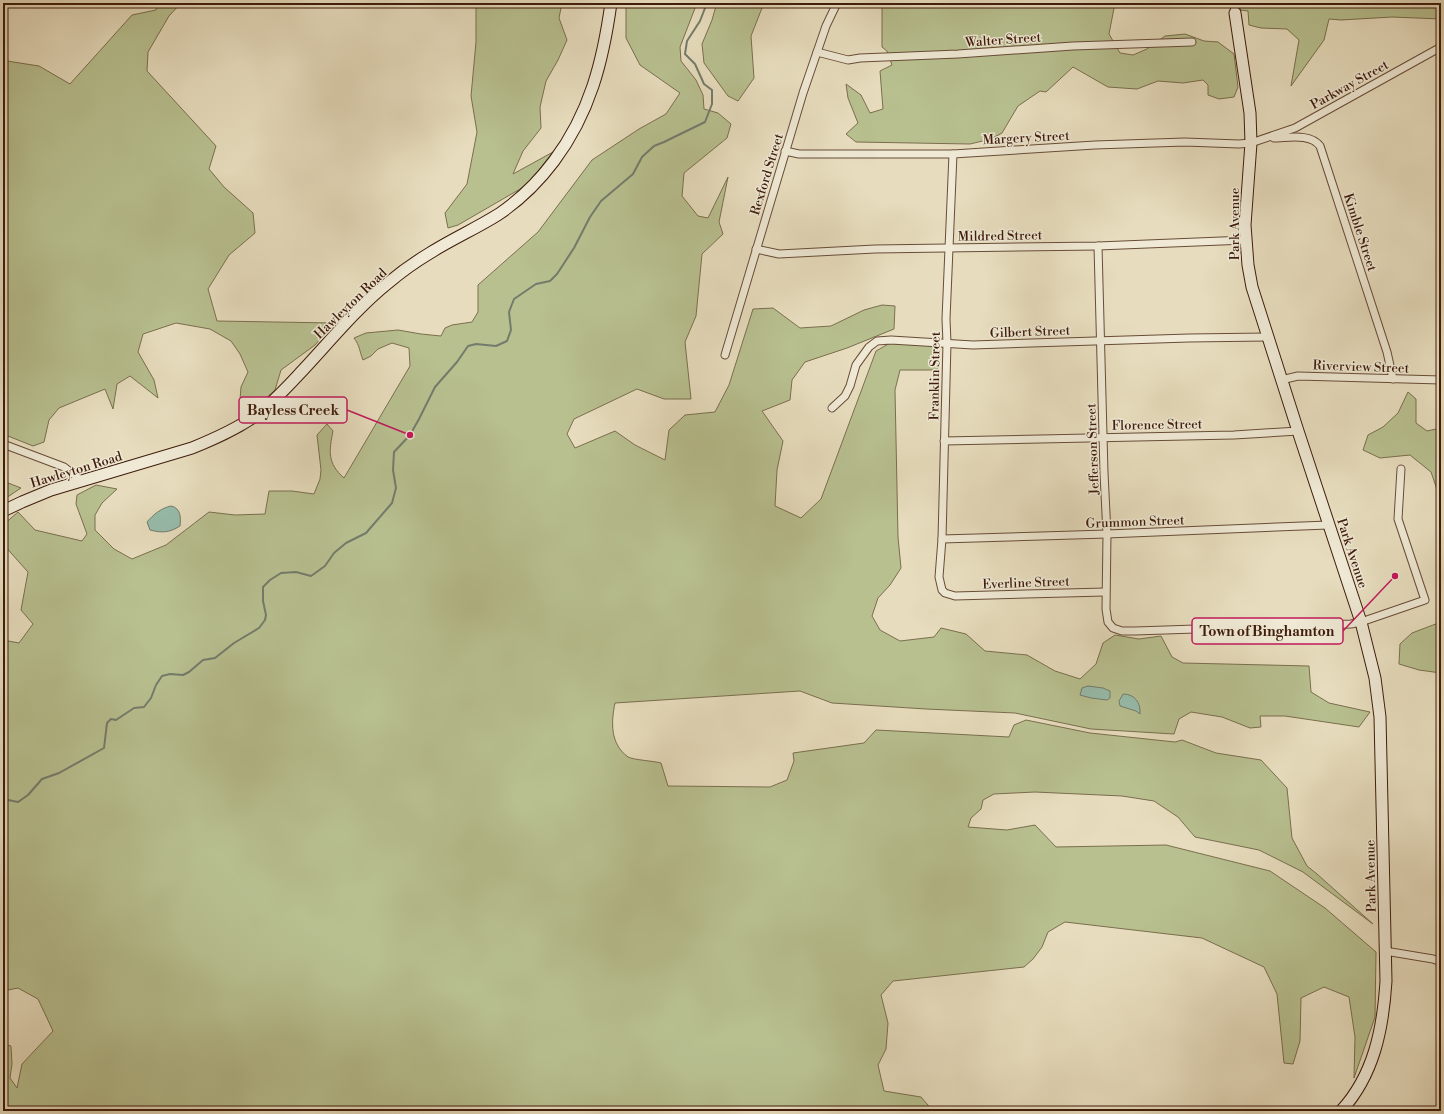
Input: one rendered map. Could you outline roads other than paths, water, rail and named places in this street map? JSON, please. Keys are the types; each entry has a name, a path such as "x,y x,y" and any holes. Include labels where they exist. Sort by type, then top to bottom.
{"street":[{"name":"Hawleyton Road","path":"3,511 38,495 192,448 214,440 241,426 256,416 273,401 353,316 388,283 430,253 499,214 526,193 555,159 584,111 601,63 611,3"},
{"name":"Rexford Street","path":"725,355 785,151 817,52 837,3"},
{"name":"Park Avenue","path":"1234,8 1249,102 1250,143 1245,225 1248,265 1252,287 1328,525 1361,622 1375,678 1380,717 1385,951 1384,1002 1378,1039 1371,1062 1362,1081 1341,1111"},
{"name":"Walter Street","path":"817,52 848,60 860,58 958,54 1073,46 1192,42"},
{"name":"Parkway Street","path":"1267,138 1295,128 1441,47"},
{"name":"Margery Street","path":"785,151 799,154 953,154 1095,145 1185,142 1238,144 1250,143 1267,138"},
{"name":"Kimble Street","path":"1267,138 1313,139 1320,146 1387,352 1393,379"},
{"name":"Franklin Street","path":"948,594 942,590 939,577 942,539 947,343 946,319 953,154"},
{"name":"Mildred Street","path":"756,249 779,254 869,249 1098,246 1246,240"},
{"name":"Jefferson Street","path":"1098,246 1107,534 1105,592 1106,609 1110,625 1113,628 1122,631 1135,631 1351,624 1361,622"},
{"name":"Gilbert Street","path":"832,408 845,396 850,386 856,365 869,347 877,341 892,340 973,345 1267,337"},
{"name":"Riverview Street","path":"1281,380 1298,376 1441,380"},
{"name":"Florence Street","path":"944,441 1298,431"},
{"path":"3,444 64,467 82,481"},
{"path":"1361,622 1425,600 1398,519 1401,468"},
{"name":"Grummon Street","path":"942,539 1328,525"},
{"name":"Everline Street","path":"948,594 955,596 1105,592"},
{"path":"1385,951 1433,959 1441,962"}],"waterway":[{"path":"3,799 18,802 28,795 42,779 59,773 104,748 107,723 111,719 116,720 134,708 144,707 151,698 156,685 162,676 170,674 183,675 203,660 215,658 234,643 259,628 265,620 266,615 263,601 263,587 270,580 281,573 296,572 311,576 325,566 334,553 346,543 366,533 392,503 396,488 393,470 394,452 410,435 435,387 457,362 468,346 476,344 496,346 507,341 511,330 509,312 514,299 536,284 550,281 557,274 601,201 633,174 642,157 654,146 705,122 712,104 712,90 704,84 695,64 685,54 687,41 700,21 707,3"}],"place":[{"name":"Bayless Creek","path":"410,435"},
{"name":"Town of Binghamton","path":"1395,576"}]}
